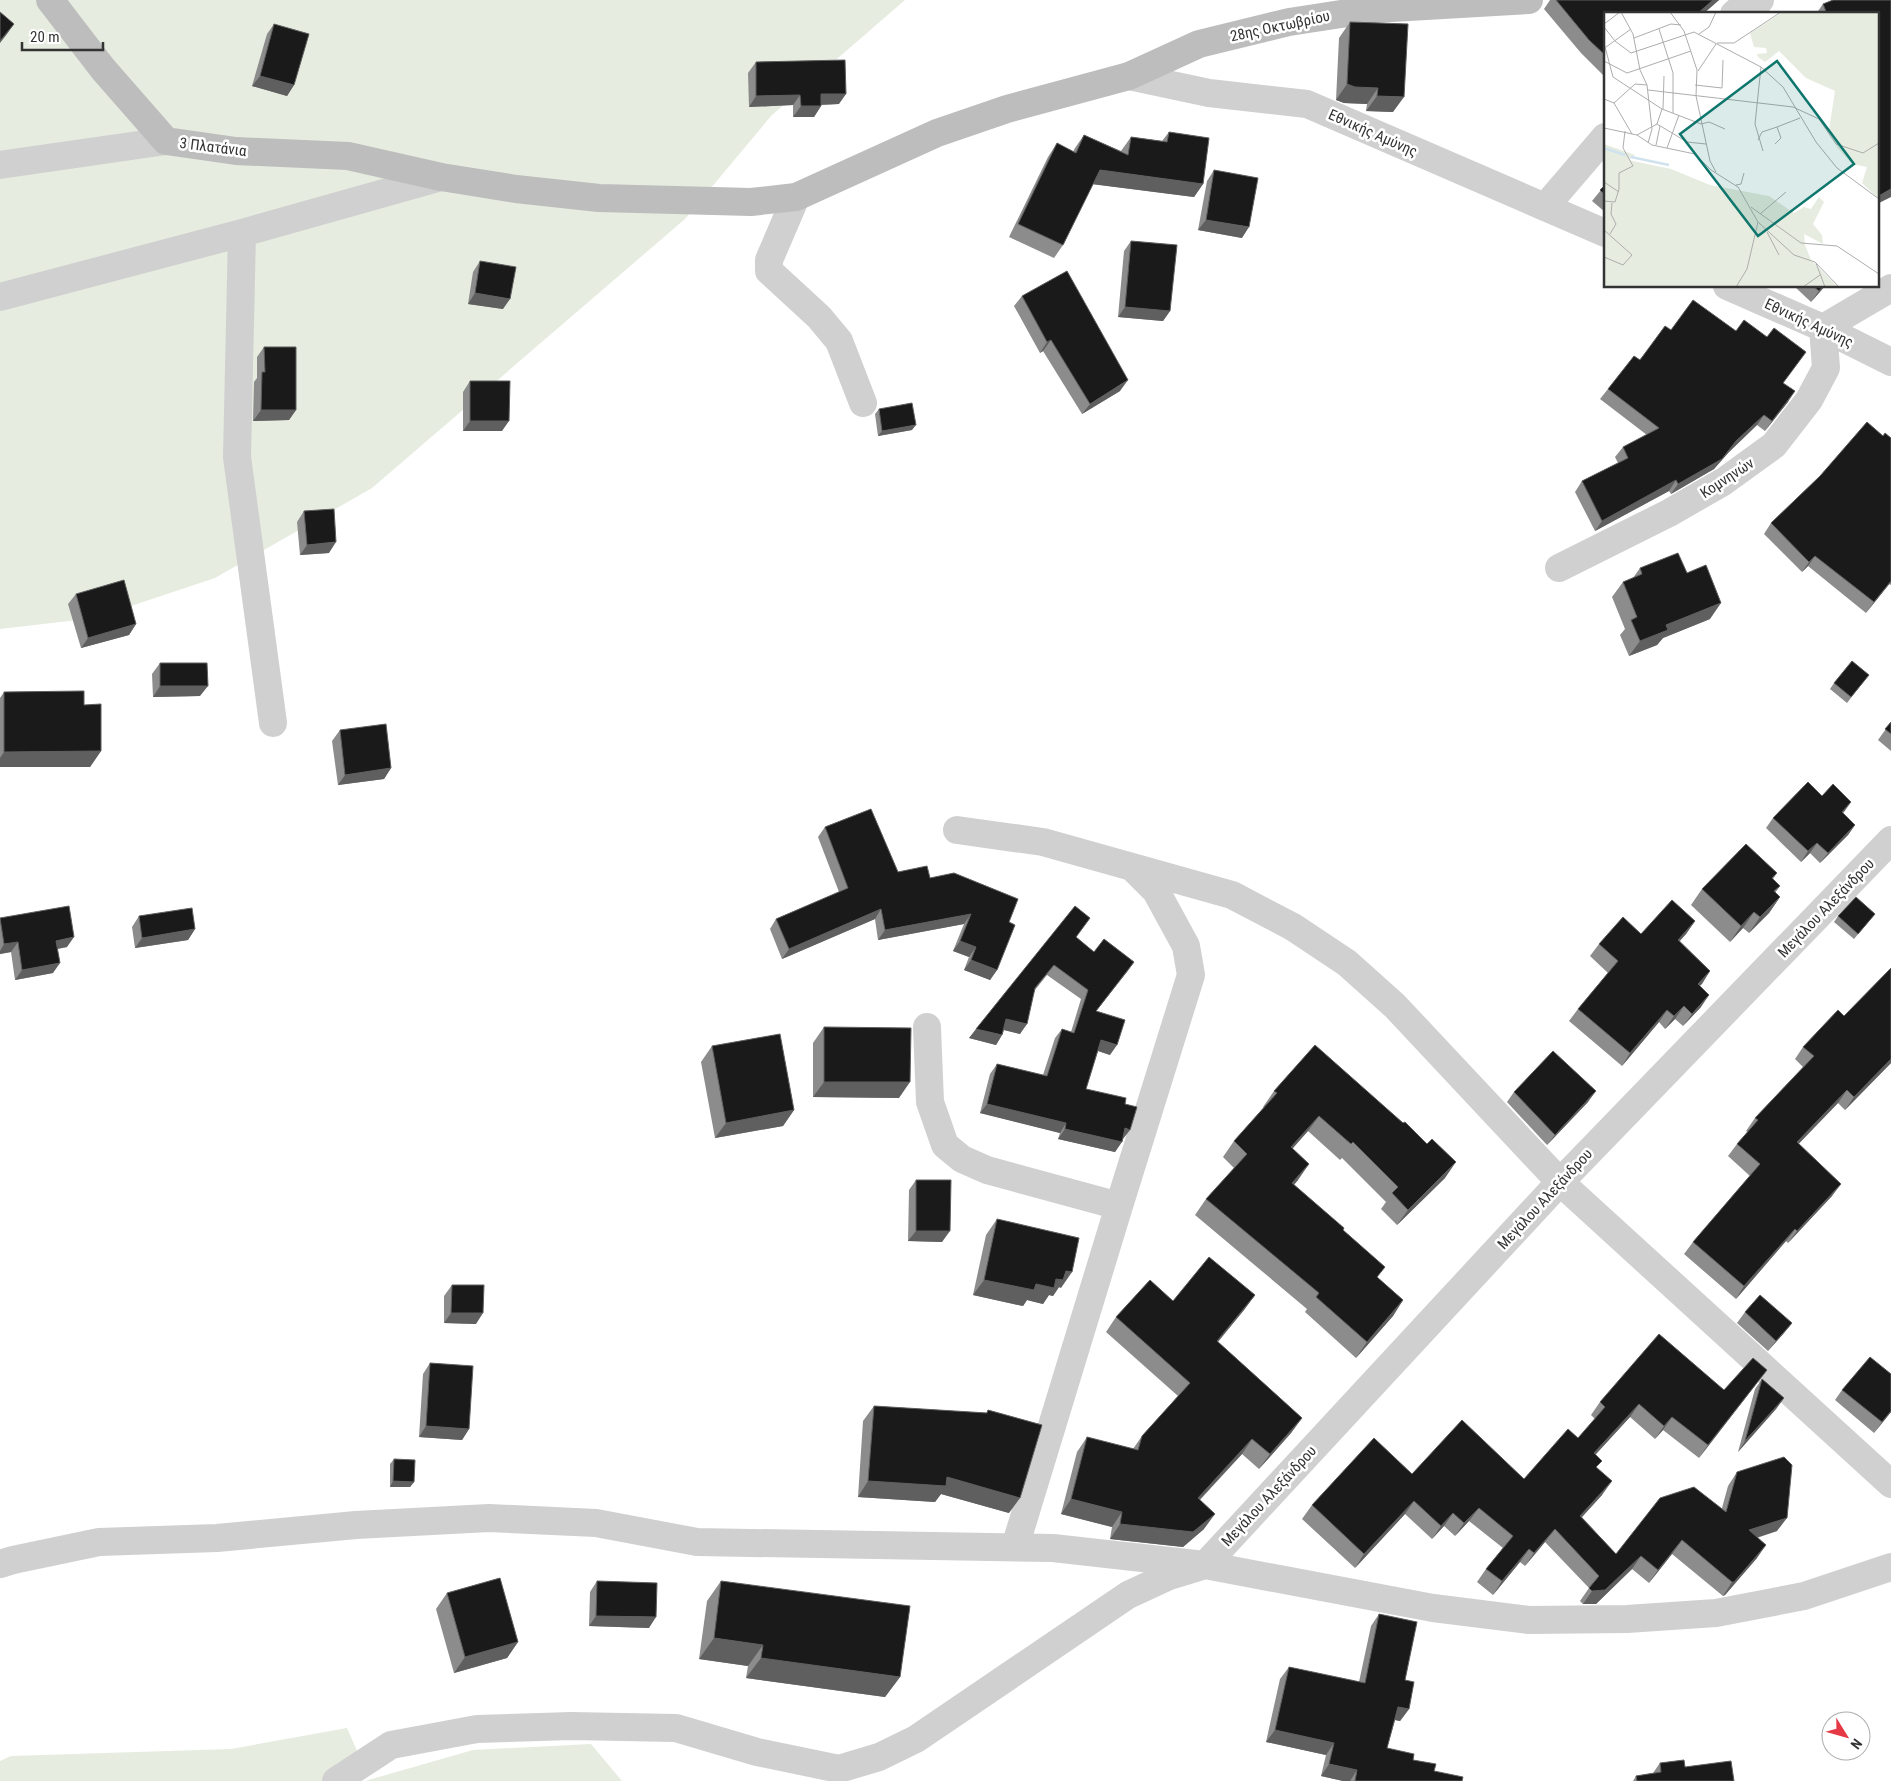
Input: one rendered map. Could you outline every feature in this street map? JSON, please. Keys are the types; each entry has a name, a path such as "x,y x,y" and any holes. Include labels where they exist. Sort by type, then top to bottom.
{"street":[{"name":"3 Πλατάνια","path":"50,0 103,69 166,141 236,151 348,156 441,177 516,189 600,198 751,202 796,197"},
{"name":"28ης Οκτωβρίου","path":"796,197 937,133 1007,109 1129,76 1199,44 1289,22 1374,9 1529,0"},
{"path":"1736,12 1742,7 1760,0"},
{"name":"Εθνικής Αμύνης","path":"1129,76 1209,93 1307,104 1604,233"},
{"path":"1545,207 1604,138"},
{"path":"0,165 166,141"},
{"path":"0,297 242,234 441,177"},
{"path":"796,197 769,260 769,271 819,317 839,341 863,403"},
{"path":"242,234 237,457 273,722"},
{"name":"Εθνικής Αμύνης","path":"1732,288 1823,328 1891,362"},
{"path":"1823,328 1891,288"},
{"name":"Κομνηνών","path":"1559,568 1677,509 1723,482 1774,445 1809,400 1826,368 1823,328"},
{"path":"957,830 1043,842 1232,895 1293,927 1347,963 1395,1006 1560,1182 1891,1484"},
{"name":"Μεγάλου Αλεξάνδρου","path":"1205,1565 1560,1182 1891,840"},
{"path":"1015,1547 1118,1206 1191,975 1186,946 1156,891 1129,865"},
{"path":"928,1027 930,1102 946,1146 962,1159 987,1170 1118,1206"},
{"path":"0,1564 99,1542 217,1538 356,1525 489,1518 596,1523 697,1542 1053,1548 1205,1565 1433,1608 1529,1620 1627,1619 1716,1613 1804,1596 1891,1567"},
{"path":"336,1781 391,1746 477,1729 571,1726 676,1728 757,1752 838,1770 879,1757 916,1739 1128,1594 1169,1576 1205,1565"}],"shaded area":[{"path":"0,0 905,0 771,116 685,219 372,488 215,578 95,618 0,629"},
{"path":"347,1728 362,1762 355,1781 0,1781 0,1761 11,1756 231,1749"},
{"path":"591,1744 622,1781 365,1781 473,1750"}],"building":[{"path":"1556,0 1713,0 1699,12 1604,12 1604,54 1589,40"},
{"path":"1833,0 1891,0 1891,189 1878,196 1878,12 1826,12 1823,4"},
{"path":"0,12 14,24 0,41"},
{"path":"1350,22 1408,24 1404,97 1377,96 1378,88 1355,87 1347,84"},
{"path":"274,24 309,34 294,85 260,76"},
{"path":"845,60 846,94 821,94 821,106 801,106 800,95 756,96 756,62"},
{"path":"1169,132 1209,138 1203,184 1100,170 1063,245 1018,224 1057,143 1076,153 1084,135 1128,155 1131,137 1167,142"},
{"path":"1214,170 1258,178 1249,227 1206,220"},
{"path":"1604,186 1604,194 1600,190"},
{"path":"1131,241 1177,245 1170,311 1125,307"},
{"path":"480,261 516,267 510,299 475,293"},
{"path":"1067,271 1128,380 1090,404 1051,340 1047,342 1022,296"},
{"path":"1693,300 1736,331 1744,320 1767,337 1774,328 1806,352 1783,383 1795,391 1772,421 1764,415 1736,441 1722,459 1678,484 1676,480 1602,521 1582,481 1628,458 1623,447 1659,428 1608,389 1634,356 1640,360 1665,326 1671,330"},
{"path":"264,347 296,347 296,410 261,410 262,372 265,372"},
{"path":"470,381 510,381 509,421 470,421"},
{"path":"912,403 916,425 882,431 879,409"},
{"path":"1867,422 1883,436 1885,433 1891,438 1891,581 1874,602 1815,556 1809,562 1771,523 1820,476"},
{"path":"334,509 336,542 307,545 304,511"},
{"path":"1678,553 1687,573 1706,565 1721,603 1666,625 1668,630 1640,641 1631,620 1637,617 1623,582 1642,574 1640,568"},
{"path":"124,580 136,624 88,638 76,594"},
{"path":"1852,661 1869,675 1851,697 1834,683"},
{"path":"160,663 207,663 208,686 160,686"},
{"path":"84,691 84,705 101,704 101,751 4,752 4,692"},
{"path":"1891,722 1891,734 1885,729"},
{"path":"386,724 391,768 345,775 340,730"},
{"path":"1808,782 1822,796 1833,784 1851,802 1842,812 1855,825 1828,853 1817,843 1808,851 1773,818"},
{"path":"871,809 898,872 927,866 930,878 954,873 1018,899 1009,922 1015,925 997,970 971,960 976,947 960,941 971,914 885,930 881,909 789,949 776,919 848,888 825,827"},
{"path":"1746,844 1777,873 1772,878 1780,886 1774,891 1780,897 1760,917 1754,912 1741,926 1702,889"},
{"path":"1856,897 1875,914 1858,934 1838,916"},
{"path":"1672,900 1695,921 1678,940 1710,971 1698,984 1709,995 1692,1014 1684,1006 1674,1016 1667,1010 1630,1053 1578,1009 1618,961 1599,944 1623,917 1641,934"},
{"path":"69,906 74,937 56,941 60,963 22,970 18,942 4,944 0,918"},
{"path":"1075,906 1090,918 1076,937 1094,952 1104,939 1134,962 1096,1011 1125,1020 1117,1045 1101,1040 1086,1089 1126,1098 1125,1104 1137,1107 1130,1130 1125,1128 1122,1142 1065,1129 1066,1123 987,1104 997,1064 1047,1076 1062,1029 1074,1033 1088,990 1054,965 1035,988 1027,1024 1006,1019 1002,1035 976,1029"},
{"path":"192,908 195,929 142,938 139,916"},
{"path":"1891,968 1891,1059 1854,1097 1847,1090 1797,1142 1841,1184 1797,1231 1795,1229 1744,1286 1693,1242 1760,1164 1737,1144 1758,1120 1755,1118 1814,1056 1803,1047 1838,1010 1844,1016"},
{"path":"824,1027 911,1028 910,1082 824,1082"},
{"path":"780,1034 794,1110 726,1123 712,1046"},
{"path":"1315,1045 1403,1123 1405,1122 1427,1144 1432,1139 1456,1162 1408,1210 1392,1193 1398,1187 1353,1142 1351,1144 1319,1116 1291,1147 1309,1164 1292,1183 1385,1267 1377,1277 1403,1300 1367,1342 1316,1297 1319,1293 1206,1199 1247,1154 1234,1141 1277,1093 1274,1091"},
{"path":"1553,1051 1596,1091 1555,1135 1514,1092"},
{"path":"916,1180 951,1180 950,1231 916,1231"},
{"path":"997,1219 1079,1238 1072,1272 1066,1271 1063,1280 1056,1279 1054,1288 1036,1284 1034,1290 984,1280"},
{"path":"1209,1257 1255,1295 1217,1341 1302,1418 1270,1454 1252,1439 1198,1498 1215,1514 1193,1532 1120,1524 1122,1512 1071,1499 1087,1437 1138,1450 1142,1436 1190,1383 1116,1317 1150,1280 1173,1301"},
{"path":"452,1285 484,1285 483,1313 451,1313"},
{"path":"1760,1295 1792,1323 1776,1341 1745,1312"},
{"path":"1659,1334 1724,1390 1753,1358 1767,1370 1708,1445 1672,1417 1664,1426 1639,1404 1594,1453 1602,1461 1596,1467 1612,1481 1580,1516 1616,1554 1660,1498 1694,1487 1726,1512 1737,1472 1784,1457 1792,1465 1787,1518 1749,1530 1766,1545 1734,1582 1682,1540 1658,1570 1641,1556 1605,1590 1592,1591 1589,1588 1599,1576 1555,1529 1534,1553 1529,1549 1502,1581 1486,1569 1513,1536 1479,1508 1464,1523 1453,1513 1441,1526 1414,1501 1364,1554 1312,1505 1374,1438 1412,1474 1462,1420 1524,1479 1568,1429 1578,1438 1605,1407 1600,1402"},
{"path":"1870,1357 1891,1374 1891,1411 1882,1422 1842,1390"},
{"path":"430,1363 473,1366 469,1429 426,1426"},
{"path":"1762,1379 1784,1398 1745,1441"},
{"path":"874,1406 987,1413 988,1410 1042,1425 1020,1498 947,1477 946,1486 868,1481"},
{"path":"394,1459 415,1460 414,1482 393,1481"},
{"path":"500,1578 518,1642 465,1657 447,1593"},
{"path":"597,1581 657,1583 656,1617 596,1616"},
{"path":"721,1581 910,1606 900,1677 761,1658 763,1645 714,1638"},
{"path":"1379,1614 1417,1622 1405,1680 1414,1682 1409,1709 1398,1707 1387,1748 1414,1754 1413,1760 1436,1764 1434,1771 1463,1777 1462,1781 1355,1781 1357,1770 1329,1764 1334,1743 1275,1730 1289,1667 1365,1683"},
{"path":"1684,1760 1685,1767 1731,1761 1734,1781 1637,1781 1636,1776 1661,1772 1660,1763"}]}
